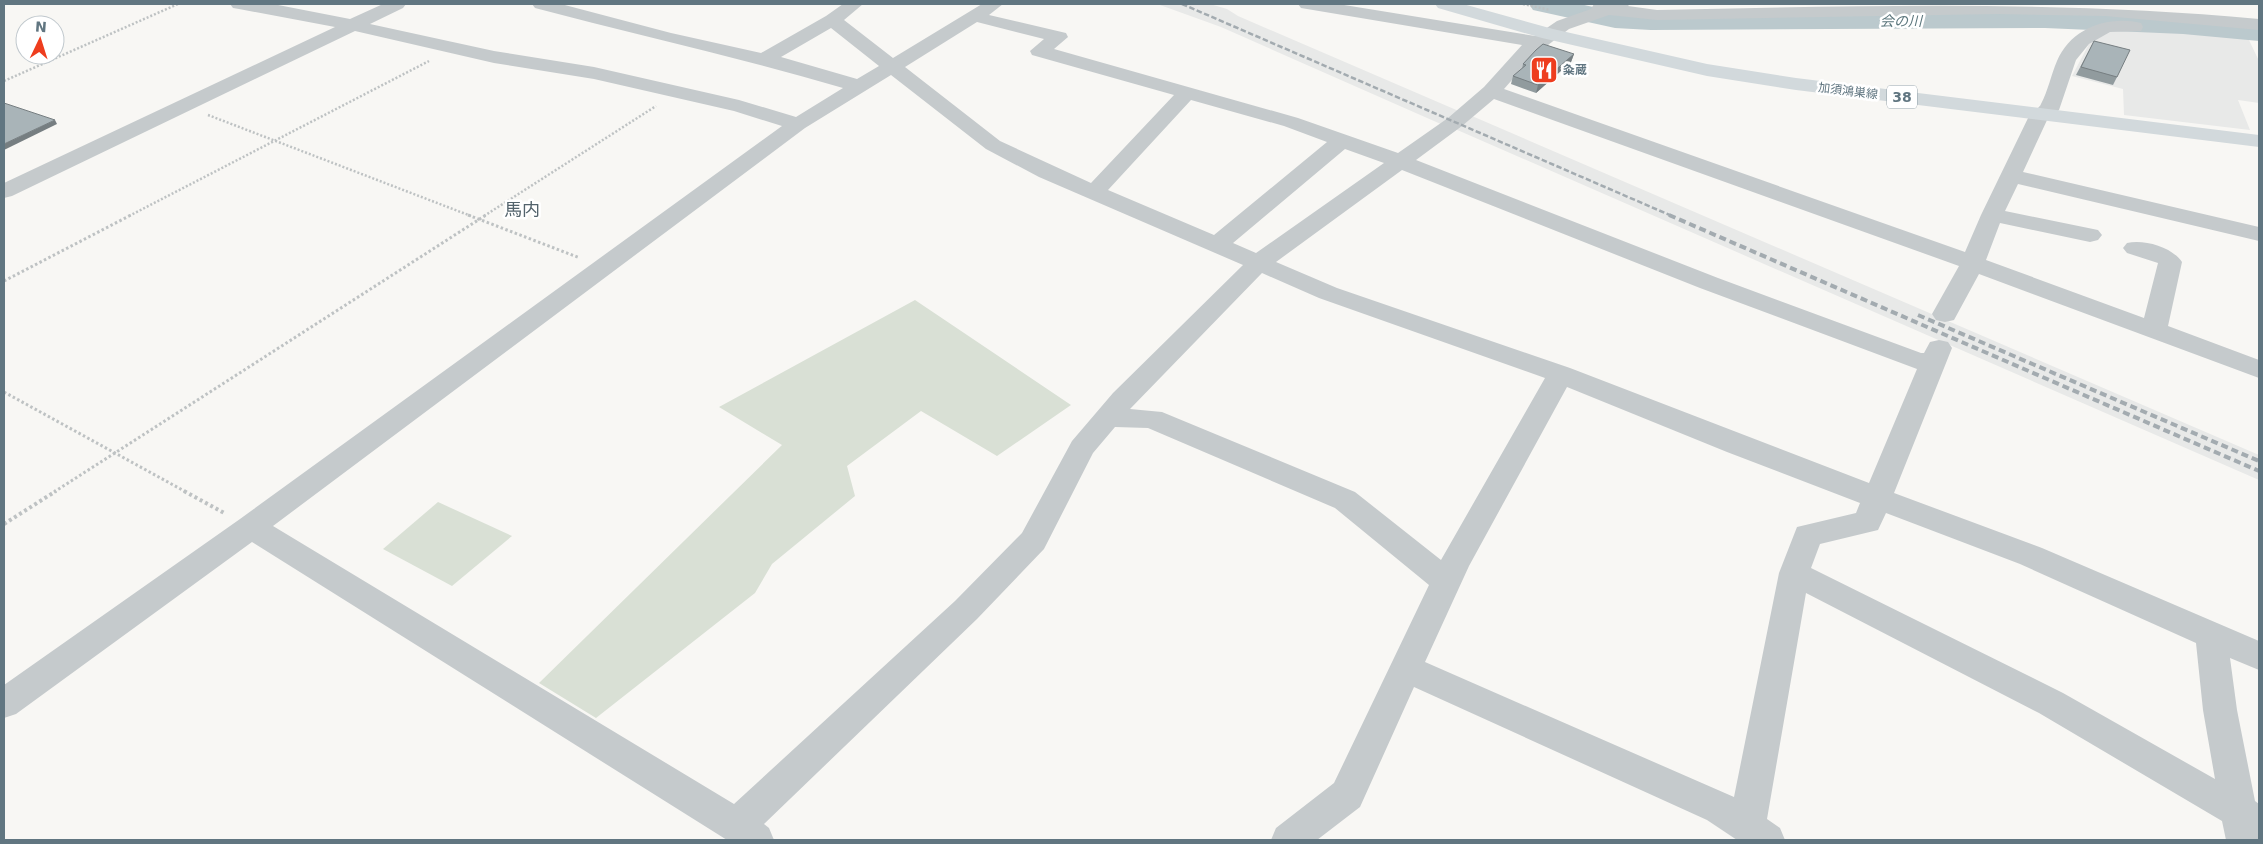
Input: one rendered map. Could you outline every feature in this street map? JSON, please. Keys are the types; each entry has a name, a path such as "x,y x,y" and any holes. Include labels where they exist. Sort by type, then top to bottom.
{"main road":[{"name":"加須鴻巣線","path":"1444,4 1542,38 1707,70 1796,84 2259,141"}],"street":[{"path":"239,4 298,13 453,48 594,73 739,106 798,124"},
{"path":"4,191 397,4"},
{"path":"541,4 669,38 764,59 858,86"},
{"path":"764,59 832,20 854,4"},
{"path":"1307,4 1542,38"},
{"path":"2248,4 2259,22"},
{"path":"251,527 746,833 1033,541 1082,448 1130,392 1260,262 1455,122 1491,91 1542,38 1602,8 1657,14 1996,6 2168,9 2259,22"},
{"path":"4,704 251,527 798,124 984,10 1059,37 1039,51 1291,122 1400,161 1709,283 1913,359 1936,355 1867,522 1808,535 1794,573 1757,833 1720,808 1406,668"},
{"path":"832,20 994,145 1047,172 1260,262 1328,293 1561,374 1878,499 2031,556 2259,656"},
{"path":"1945,314 1973,263 1992,215 2040,114 2049,110 2067,59 2082,40 2106,26 2259,37"},
{"path":"1491,91 1973,263 2259,370"},
{"path":"1095,191 1187,93"},
{"path":"1218,244 1342,140"},
{"path":"2011,176 2259,234"},
{"path":"1992,215 2090,235"},
{"path":"2135,248 2164,256 2170,262 2154,330"},
{"path":"1289,840 1346,795 1446,581 1561,374"},
{"path":"1108,417 1152,419 1345,500 1446,581"},
{"path":"1794,573 2051,703 2247,825"},
{"path":"2211,636 2220,710 2247,825"}],"path":[{"path":"4,81 178,4"},
{"path":"4,281 453,48"},
{"path":"4,524 678,92"},
{"path":"184,106 604,267"},
{"path":"4,392 251,527"}],"shaded area":[{"path":"1210,4 1227,9 1238,16 1461,112 1443,125 1221,27 1160,5"},
{"path":"2113,28 2248,38 2259,61 2259,103 2238,100 2250,130 2124,115 2123,89 2072,76 2089,44"},
{"path":"1472,116 2259,455 2259,480 1455,129"},
{"path":"915,300 1071,405 997,456 921,411 847,466 855,496 772,564 755,593 596,718 539,683 782,445 719,407"},
{"path":"438,502 512,536 452,586 383,549"}],"building":[{"path":"2094,41 2130,50 2117,77 2081,67"},
{"path":"1543,44 1574,54 1538,85 1513,76 1526,65 1523,64"},
{"path":"4,103 55,120 4,144"}],"waterway":[{"name":"会の川","path":"1543,4 1615,20 1651,22 2045,20 2183,25 2259,32"}],"railway":[{"path":"1182,4 1672,216"},
{"path":"1669,215 2259,471"},
{"path":"1918,315 2259,461"}],"place":[{"name":"粂蔵","path":"1544,70"}],"district":[{"name":"馬内","path":"522,209"}]}
